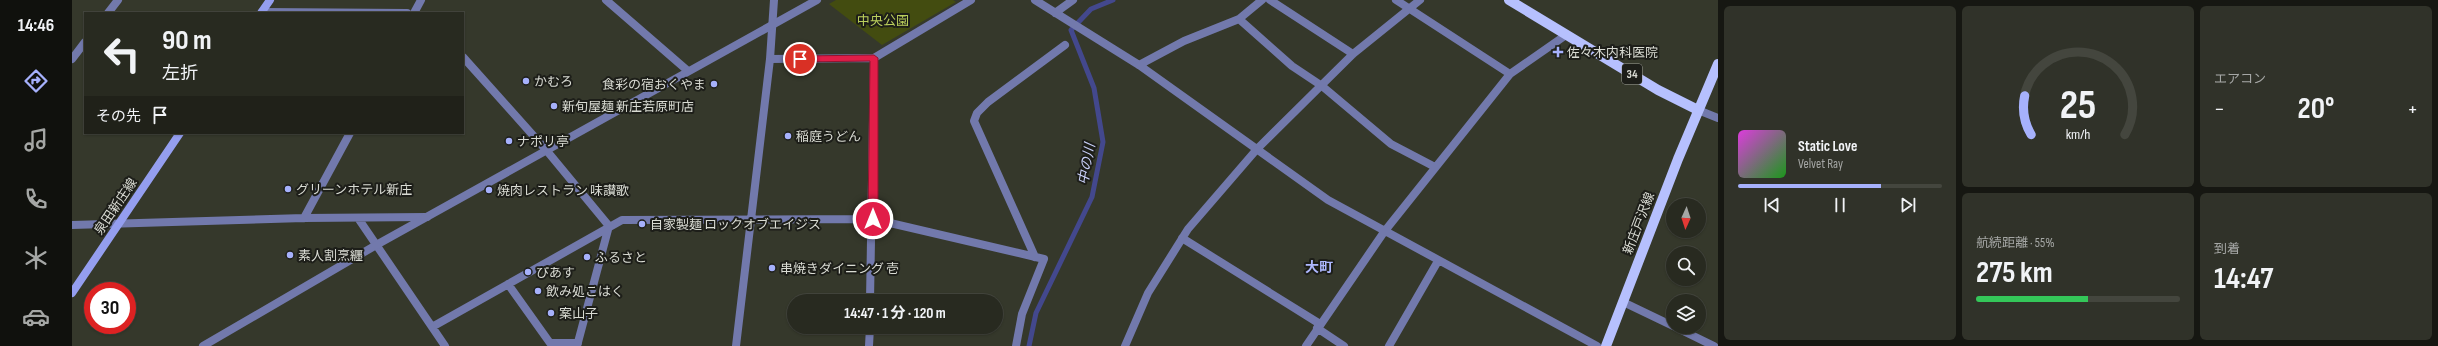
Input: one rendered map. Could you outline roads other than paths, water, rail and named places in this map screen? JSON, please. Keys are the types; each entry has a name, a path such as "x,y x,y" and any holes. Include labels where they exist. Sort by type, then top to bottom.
{"main road":[{"path":"262,12 270,0"},
{"name":"34","path":"1509,0 1658,90 1698,110"},
{"name":"新庄戸沢線","path":"1606,346 1698,110 1718,64"},
{"name":"泉田新庄線","path":"72,293 179,134"}],"street":[{"path":"109,12 118,0"},
{"path":"414,12 420,0"},
{"path":"606,0 688,71"},
{"path":"736,346 770,59 774,0"},
{"path":"203,346 378,244 817,0"},
{"path":"770,59 874,58 971,0"},
{"path":"1035,0 1139,66 1328,200 1384,232 1597,346"},
{"path":"1055,13 1074,0"},
{"path":"1139,66 1184,41 1239,19 1262,0"},
{"path":"1270,0 1353,54"},
{"path":"1396,0 1510,74"},
{"path":"1125,346 1148,293 1182,238 1257,149 1353,54 1420,0"},
{"path":"1239,19 1292,66 1322,86 1390,144 1435,167"},
{"path":"1306,346 1384,232 1435,167 1484,109 1510,74 1566,35"},
{"path":"72,59 84,43"},
{"path":"1035,257 974,121 977,113 988,102 1065,45"},
{"path":"464,58 547,151 609,226"},
{"path":"870,294 873,219 874,58"},
{"path":"1698,110 1718,118"},
{"path":"304,218 349,134"},
{"path":"72,225 304,218 427,217"},
{"path":"358,218 378,244 445,346"},
{"path":"432,327 622,220 873,219 1044,259 1022,314 1016,346"},
{"path":"508,284 548,344 578,344 609,226"},
{"path":"1182,238 1319,326 1344,346"},
{"path":"1389,346 1438,261"},
{"path":"1623,302 1666,322"},
{"path":"869,346 870,334"},
{"path":"1690,334 1714,346"}],"waterway":[{"name":"中の川","path":"1029,346 1036,313 1092,197 1103,142 1094,88 1071,30 1091,9 1113,0"}],"place":[{"name":"佐々木内科医院","path":"1558,52"},
{"name":"かむろ","path":"526,81"},
{"name":"食彩の宿おくやま","path":"714,84"},
{"name":"新旬屋麺 新庄若原町店","path":"554,106"},
{"name":"稲庭うどん","path":"788,136"},
{"name":"ナポリ亭","path":"509,141"},
{"name":"グリーンホテル新庄","path":"288,189"},
{"name":"焼肉レストラン 味讃歌","path":"489,190"},
{"name":"自家製麺 ロックオブエイジス","path":"642,224"},
{"name":"素人割烹纒","path":"290,255"},
{"name":"ふるさと","path":"587,257"},
{"name":"串焼きダイニング 壱","path":"772,268"},
{"name":"ぴあす","path":"528,272"},
{"name":"飲み処こはく","path":"538,291"},
{"name":"案山子","path":"551,313"}],"district":[{"name":"大町","path":"1319,267"}],"park label":[{"name":"中央公園","path":"883,20"}]}
